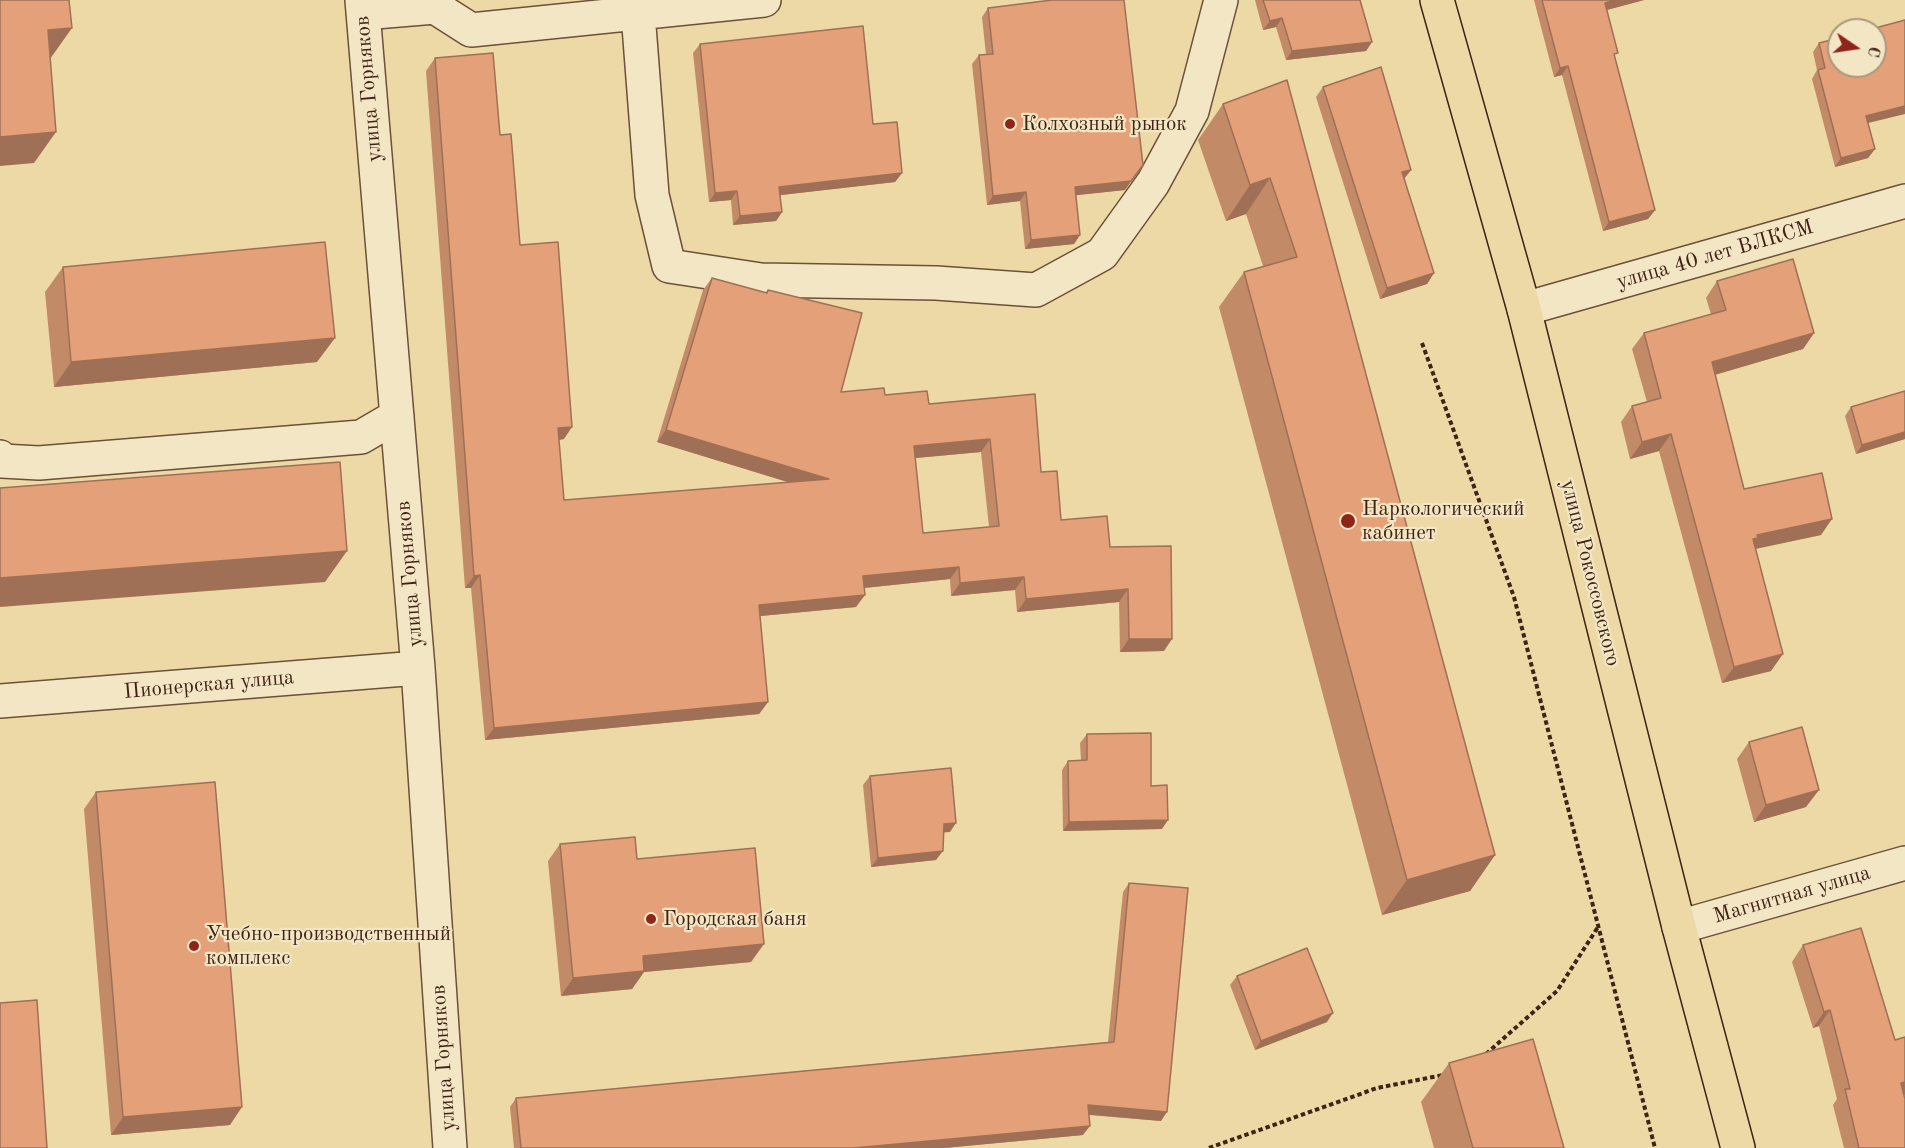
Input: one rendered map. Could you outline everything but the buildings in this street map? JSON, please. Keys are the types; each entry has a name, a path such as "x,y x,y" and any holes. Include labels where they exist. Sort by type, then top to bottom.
{"main road":[{"name":"улица Рокоссовского","path":"1437,0 1524,309 1679,927 1738,1148"}],"street":[{"path":"362,7 435,7 471,30 764,0"},
{"path":"638,13 652,195 669,266 761,280 936,283 1036,290 1101,254 1153,183 1192,111 1221,0"},
{"name":"улица Горняков","path":"362,7 418,668 450,1148"},
{"name":"улица 40 лет ВЛКСМ","path":"1524,309 1905,201"},
{"path":"0,457 2,461 39,463 361,437 397,416"},
{"name":"Пионерская улица","path":"0,701 418,668"},
{"name":"Магнитная улица","path":"1679,927 1905,863"}],"path":[{"path":"1422,343 1514,597 1655,1148"},
{"path":"1477,1062 1557,991 1598,927"},
{"path":"1209,1148 1377,1088 1445,1075"}],"place":[{"name":"Колхозный рынок","path":"1010,124"},
{"name":"Наркологический кабинет","path":"1348,521"},
{"name":"Городская баня","path":"651,919"},
{"name":"Учебно-производственный комплекс","path":"194,946"}]}
